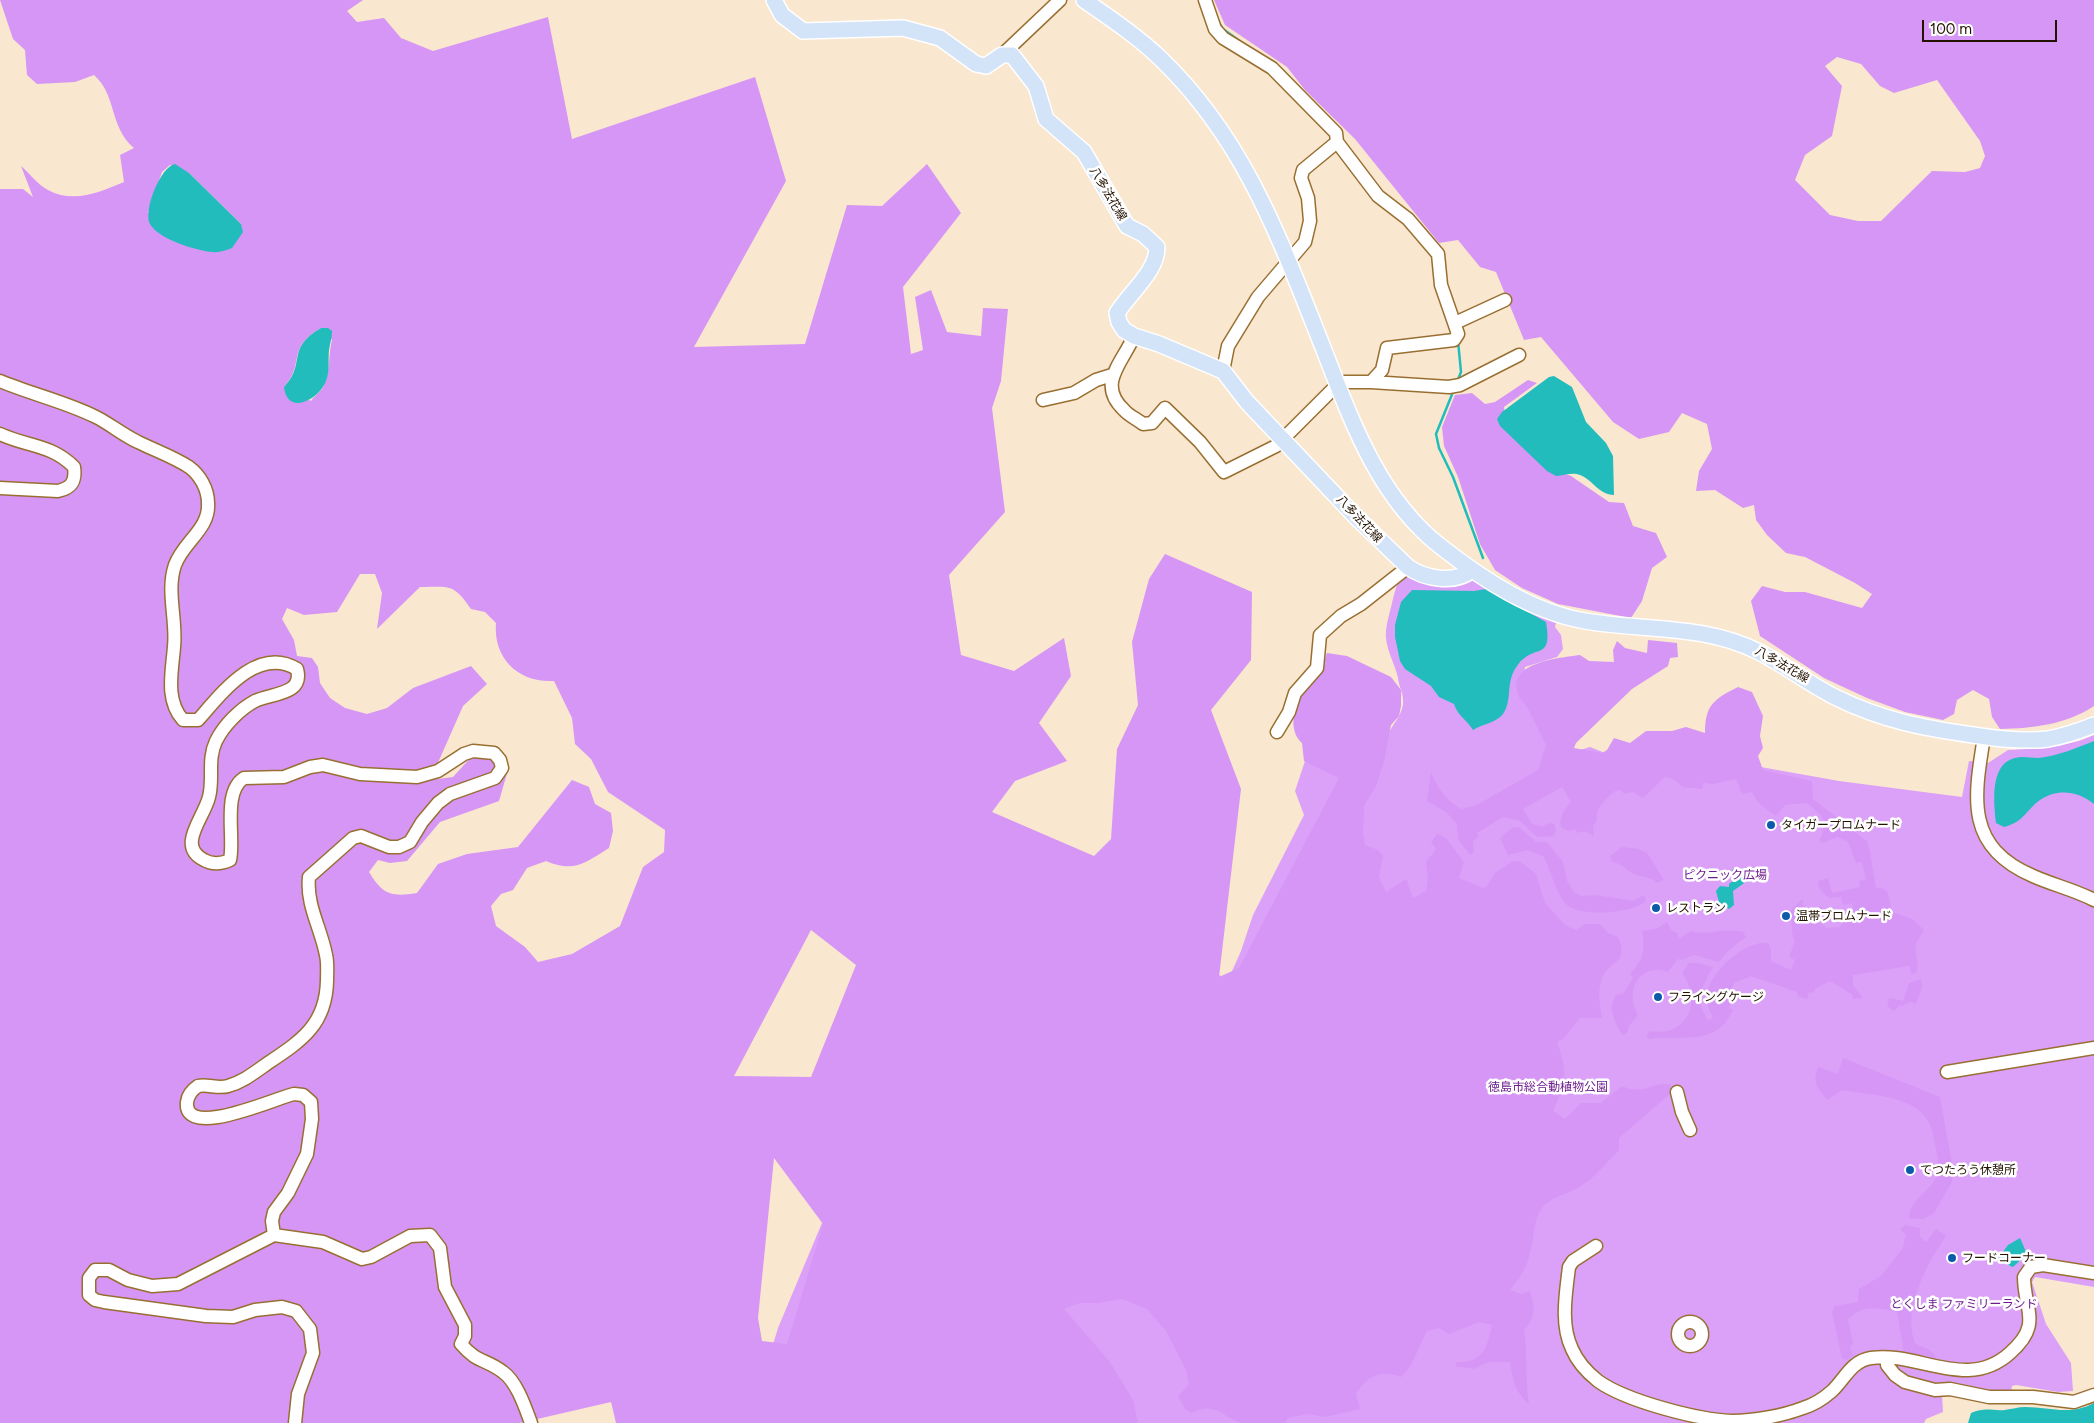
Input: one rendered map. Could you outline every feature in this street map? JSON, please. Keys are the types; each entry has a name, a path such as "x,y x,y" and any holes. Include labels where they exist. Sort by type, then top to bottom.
{"main road":[{"path":"774,0 782,15 803,30 903,28 940,38 976,64 986,66 1002,56"},
{"name":"八多法花線","path":"1084,0 1123,27 1160,57 1206,109 1236,150 1261,198 1290,262 1338,384 1375,470 1394,500 1437,544 1472,570 1551,613 1586,621 1716,635 1746,645 1785,665 1834,696 1895,722 1984,737 2028,740 2050,738 2076,732 2094,725"},
{"name":"八多法花線","path":"1002,56 1012,56 1036,86 1046,119 1084,152 1127,226 1143,234 1157,247 1157,256 1143,280 1117,313 1119,322 1124,330 1134,336 1159,344 1223,371 1247,402 1357,518 1415,572 1444,578 1464,576 1472,570"}],"street":[{"path":"1002,56 1060,0"},
{"path":"1205,0 1215,29 1222,38 1272,68 1336,133 1337,142 1378,196 1408,219 1438,254 1441,285 1458,334 1454,340 1387,348 1382,370 1371,382"},
{"path":"1223,371 1228,346 1258,297 1290,262 1305,242 1310,221 1308,198 1301,178 1303,170 1337,142"},
{"path":"1455,323 1505,300"},
{"path":"1134,336 1112,375 1110,383 1112,393 1124,410 1143,424 1152,422 1165,408 1200,442 1224,472 1276,446 1338,384 1344,382 1371,382 1449,387 1460,384 1519,355"},
{"path":"1043,400 1074,393 1096,380 1112,375"},
{"path":"0,381 95,416 130,438 189,467 200,478 208,501 207,516 204,524 180,554 172,576 175,639 170,684 176,712 183,720 198,720 226,688 247,671 259,665 277,662 288,663 297,668 299,676 295,686 289,690 257,700 243,709 228,724 216,742 210,759 209,797 192,834 192,848 196,856 208,862 221,864 230,860 232,852 231,806 240,780 244,778 284,777 310,767 323,765 360,774 417,776 438,771 464,754 473,751 494,753 500,760 502,768 495,778 450,794 438,803 422,822 410,842 399,847 389,847 361,836 353,838 309,877 310,904 322,934 327,961 326,999 318,1020 298,1041 245,1078 224,1087 198,1086 189,1095 187,1104 189,1111 201,1119 220,1117 294,1094 303,1095 311,1102 312,1119 307,1154 288,1193 274,1212 272,1221 274,1235"},
{"path":"0,434 15,441 56,452 74,467 75,475 73,483 67,489 58,491 0,488"},
{"path":"1277,732 1289,712 1301,685 1310,678 1317,668 1320,635 1341,616 1361,604 1408,567"},
{"path":"1984,737 1975,795 1976,810 1986,836 2002,858 2034,877 2094,900"},
{"path":"1947,1072 2094,1048"},
{"path":"1677,1092 1682,1112 1690,1130"},
{"path":"295,1423 298,1394 314,1354 310,1329 296,1311 282,1307 255,1310 233,1317 206,1316 95,1300 89,1295 89,1278 95,1270 102,1268 128,1280 152,1286 178,1284 274,1235 323,1242 362,1259 371,1257 410,1236 430,1235 440,1248 445,1287 465,1325 465,1336 461,1344 472,1357 502,1371 509,1377 525,1406 531,1423"},
{"path":"1596,1246 1573,1261 1569,1267 1565,1312 1566,1331 1572,1350 1586,1370 1599,1382 1616,1391 1682,1412 1720,1420 1746,1420 1800,1409 1813,1404 1832,1392 1851,1368 1860,1362 1872,1358 1915,1361 1948,1370 1971,1369 1992,1364 2011,1353 2030,1325 2024,1277 2031,1267 2043,1265 2094,1273"},
{"path":"1887,1358 1887,1365 1905,1382 1935,1390 1950,1389 1996,1397 2074,1402 2094,1395"}],"green space":[{"path":"0,0 363,0 347,11 357,22 384,18 401,38 433,51 548,17 572,139 755,77 786,181 694,347 805,344 847,205 882,206 927,164 961,213 903,287 911,354 923,350 915,297 931,290 947,332 981,336 983,308 1008,309 1001,381 992,408 1005,512 949,575 961,655 1014,671 1064,638 1071,676 1039,723 1067,761 1015,781 992,812 1094,856 1111,839 1117,749 1138,705 1132,642 1149,579 1165,554 1252,592 1251,660 1211,710 1241,789 1219,977 1239,968 1339,778 1304,761 1302,743 1297,738 1293,724 1295,709 1301,695 1322,671 1327,653 1347,656 1391,677 1401,690 1399,716 1391,725 1384,762 1376,786 1364,806 1363,832 1365,845 1378,850 1383,856 1379,877 1386,892 1406,879 1413,898 1426,891 1428,878 1426,862 1436,849 1431,842 1437,834 1446,838 1464,862 1459,878 1483,888 1487,886 1495,873 1513,861 1521,862 1536,874 1545,903 1565,925 1576,930 1585,924 1600,924 1608,933 1618,937 1621,946 1620,958 1605,973 1600,984 1599,998 1602,1018 1580,1018 1564,1038 1557,1042 1563,1062 1564,1077 1561,1093 1553,1111 1565,1119 1581,1103 1601,1103 1622,1086 1638,1090 1664,1084 1671,1085 1671,1093 1619,1138 1619,1150 1594,1176 1576,1189 1549,1201 1539,1213 1527,1263 1510,1290 1521,1294 1530,1291 1533,1302 1531,1320 1524,1330 1529,1404 1520,1395 1515,1385 1510,1362 1489,1362 1474,1369 1455,1366 1457,1362 1466,1362 1479,1357 1486,1347 1492,1325 1479,1322 1449,1334 1439,1328 1427,1331 1413,1362 1401,1377 1381,1374 1364,1383 1356,1394 1360,1409 1325,1417 1308,1414 1288,1418 1285,1423 1242,1423 1212,1409 1191,1413 1185,1409 1178,1396 1189,1385 1187,1372 1166,1331 1147,1309 1122,1299 1099,1303 1080,1303 1064,1309 1110,1362 1133,1400 1138,1423 616,1423 611,1402 520,1423 0,1423 0,189 23,189 33,197 21,166 41,185 58,194 77,196 96,193 124,182 120,155 134,148 120,131 106,92 94,75 75,82 37,84 27,75 25,50 13,39","holes":["170,165 189,173 241,224 148,213 162,172","321,328 332,340 325,383 311,401 284,387 294,371 299,350 310,336","360,574 375,574 382,593 377,629 420,587 450,588 460,595 471,609 485,612 496,623 496,636 499,648 511,666 519,673 530,678 541,681 554,681 572,718 575,744 591,759 608,792 665,830 664,852 643,867 620,926 572,954 538,962 525,947 496,926 491,906 501,894 513,890 527,868 546,861 564,866 579,865 609,848 613,831 611,813 595,804 589,787 572,780 518,847 467,854 438,864 417,893 401,895 388,893 379,886 369,872 378,860 390,863 407,861 440,822 499,801 508,770 502,757 474,754 453,777 438,779 437,765 463,706 487,684 471,666 413,688 387,708 367,714 345,708 330,698 320,683 318,667 312,658 297,656 294,640 282,619 287,608 304,615 337,612","811,930 856,965 811,1077 734,1076","774,1158 823,1224 787,1344 762,1341 758,1318"]},
{"path":"1214,0 2094,0 2094,706 2072,717 2049,724 2025,728 2000,729 1992,717 1989,699 1973,690 1957,700 1954,714 1943,720 1905,712 1867,698 1824,678 1760,636 1751,601 1762,586 1785,592 1805,592 1862,608 1872,594 1805,557 1786,553 1767,535 1756,520 1754,505 1743,508 1715,490 1696,491 1699,471 1712,449 1707,424 1682,413 1669,432 1639,439 1613,422 1541,337 1524,340 1496,272 1480,267 1458,240 1439,243 1355,139 1305,90 1287,67 1225,25","holes":["1837,57 1861,64 1880,86 1894,93 1937,80 1980,141 1985,156 1980,168 1965,172 1932,171 1881,221 1858,221 1830,215 1795,180 1805,155 1832,136 1842,86 1825,66"]},
{"path":"1528,380 1537,383 1504,407 1506,423 1549,467 1571,476 1609,502 1624,503 1633,526 1656,533 1667,557 1652,568 1642,601 1631,618 1558,604 1522,588 1495,570 1480,544 1458,477 1444,446 1442,427 1455,395 1472,393 1485,404 1495,402"},
{"name":"徳島市総合動植物公園","path":"1406,572 1473,577 1524,608 1556,623 1555,627 1561,635 1563,649 1557,657 1525,667 1524,684 1571,753 1590,747 1610,755 1716,759 1839,781 1962,797 1969,761 1988,763 2008,750 2047,748 2079,741 2094,735 2094,1287 2035,1277 2032,1282 2046,1324 2071,1363 2073,1391 2058,1392 2016,1385 2012,1386 2010,1401 1954,1393 1942,1395 1943,1412 1926,1419 1924,1423 749,1423 778,1328 832,1199 1212,971 1228,980 1241,951 1253,915 1304,815 1295,791 1311,743 1388,735 1401,712 1403,697 1397,672 1388,649 1386,630 1395,590 1398,582"},
{"path":"1648,640 1677,643 1678,657 1670,658 1668,666 1632,689 1576,743 1574,748 1602,753 1607,750 1614,738 1630,743 1646,731 1672,731 1686,727 1705,733 1705,723 1709,709 1717,699 1738,687 1752,692 1763,716 1760,736 1763,748 1758,756 1763,770 1812,781 1813,799 1868,842 1876,888 1883,888 1888,893 1892,912 1912,919 1924,930 1915,945 1918,968 1916,973 1911,974 1910,966 1853,975 1853,985 1863,998 1852,999 1853,995 1830,981 1816,988 1813,993 1809,992 1807,999 1797,996 1797,992 1751,976 1734,983 1730,992 1735,995 1729,1008 1733,1010 1726,1022 1717,1030 1708,1035 1698,1037 1650,1039 1646,1037 1650,1031 1663,1032 1674,1029 1688,1015 1691,1006 1691,995 1682,973 1689,963 1713,967 1700,992 1701,1007 1708,1021 1713,1017 1707,1001 1711,983 1723,966 1740,951 1759,943 1768,943 1771,949 1771,961 1791,970 1795,960 1789,957 1795,941 1792,933 1791,910 1802,899 1804,902 1802,904 1806,908 1803,910 1807,914 1810,912 1814,914 1820,907 1823,908 1818,915 1819,921 1827,928 1840,927 1847,916 1854,914 1852,903 1843,905 1841,897 1830,898 1820,889 1818,881 1828,878 1832,893 1860,887 1859,881 1866,879 1862,862 1856,863 1848,842 1838,837 1822,843 1819,840 1823,833 1824,819 1807,803 1785,805 1776,816 1760,804 1752,792 1742,794 1736,779 1713,784 1703,783 1702,789 1683,787 1673,779 1665,777 1643,798 1633,792 1624,794 1621,790 1615,791 1599,808 1597,822 1593,825 1594,836 1584,831 1577,833 1575,829 1568,831 1561,827 1562,814 1571,802 1562,787 1523,809 1532,824 1542,827 1549,823 1554,824 1556,829 1554,836 1537,837 1520,821 1503,817 1477,833 1479,836 1473,841 1474,852 1470,855 1458,839 1457,824 1446,812 1427,801 1431,772 1436,784 1443,793 1461,809 1477,805 1538,770 1546,745 1527,707 1519,696 1517,683 1520,675 1527,668 1537,664 1571,656 1580,655 1589,661 1614,662 1613,650 1617,641 1625,648 1647,653"},
{"path":"1513,827 1520,828 1536,842 1547,842 1563,862 1567,881 1575,893 1581,896 1596,895 1633,901 1644,895 1646,901 1629,909 1617,911 1592,912 1571,908 1561,898 1543,856 1528,850 1508,855 1500,838"},
{"path":"1622,847 1639,849 1647,853 1664,880 1657,883 1652,879 1634,874 1620,864 1613,862 1610,856"},
{"path":"1667,922 1672,931 1676,932 1679,939 1691,931 1704,933 1730,930 1743,932 1746,937 1729,950 1719,962 1694,955 1682,960 1678,959 1668,972 1649,971 1642,975 1634,988 1633,997 1638,1015 1629,1026 1627,1033 1622,1035 1613,1015 1613,1000 1616,995 1623,994 1633,978 1630,974 1641,959 1644,944 1642,931 1656,929"},
{"path":"1921,979 1922,987 1916,1004 1910,1002 1902,1006 1899,1005 1894,1011 1887,1006 1889,998 1903,1001 1909,983"},
{"path":"1843,1058 1940,1097 1953,1169 1952,1182 1934,1213 1923,1219 1909,1218 1913,1205 1934,1181 1938,1171 1937,1152 1929,1122 1920,1111 1911,1105 1888,1097 1842,1090 1827,1100 1816,1085 1815,1077 1818,1067 1838,1074"},
{"path":"1905,1225 1920,1228 1920,1237 1926,1242 1936,1229 1946,1236 1931,1260 1918,1287 1912,1316 1912,1330 1915,1343 1931,1351 1937,1361 1904,1353 1897,1312 1877,1308 1859,1311 1848,1319 1853,1343 1850,1347 1853,1355 1847,1360 1842,1358 1832,1312 1835,1306 1858,1302 1859,1289 1881,1276 1903,1248 1906,1234 1900,1230"}],"water":[{"path":"175,164 189,173 241,224 243,232 232,248 215,252 188,247 161,235 150,224 148,218 154,190 164,173"},
{"path":"321,328 328,328 332,331 326,381 317,394 310,399 297,403 291,401 286,396 284,387 291,378 303,343"},
{"path":"1554,376 1572,387 1586,422 1606,443 1613,456 1614,495 1604,493 1580,475 1556,476 1547,471 1500,426 1497,419 1502,412 1549,377"},
{"path":"1486,589 1546,622 1547,643 1544,648 1523,659 1513,672 1508,703 1503,714 1497,719 1473,730 1457,711 1454,704 1439,697 1431,686 1405,669 1400,661 1395,637 1395,625 1401,602 1412,590 1474,591"},
{"path":"2094,741 2094,804 2075,794 2054,794 2040,800 2011,825 2004,827 1996,823 1994,806 1995,786 2001,768 2007,762 2018,757 2038,758 2053,755"},
{"path":"1735,868 1745,873 1747,881 1733,891 1734,905 1729,909 1719,902 1716,891 1720,886 1729,887 1729,884 1734,880 1732,870"},
{"path":"2020,1238 2027,1254 2013,1267 1997,1260 2008,1245"},
{"path":"2094,1403 2094,1423 1968,1423 1971,1413 1980,1410 2034,1407 2068,1410 2085,1407"}],"waterway":[{"path":"1219,23 1223,29 1241,42"},
{"path":"1281,69 1289,77"},
{"path":"1457,382 1461,372 1458,341"},
{"path":"1453,392 1436,434 1439,448 1453,477 1483,558"}],"place":[{"name":"タイガープロムナード","path":"1771,825"},
{"name":"レストラン","path":"1656,908"},
{"name":"温帯ブロムナード","path":"1786,916"},
{"name":"フライングケージ","path":"1658,997"},
{"name":"てつたろう休憩所","path":"1910,1170"},
{"name":"フードコーナー","path":"1952,1258"}],"park label":[{"name":"ピクニック広場","path":"1725,875"},
{"name":"とくしま ファミリーランド","path":"1964,1304"}]}
